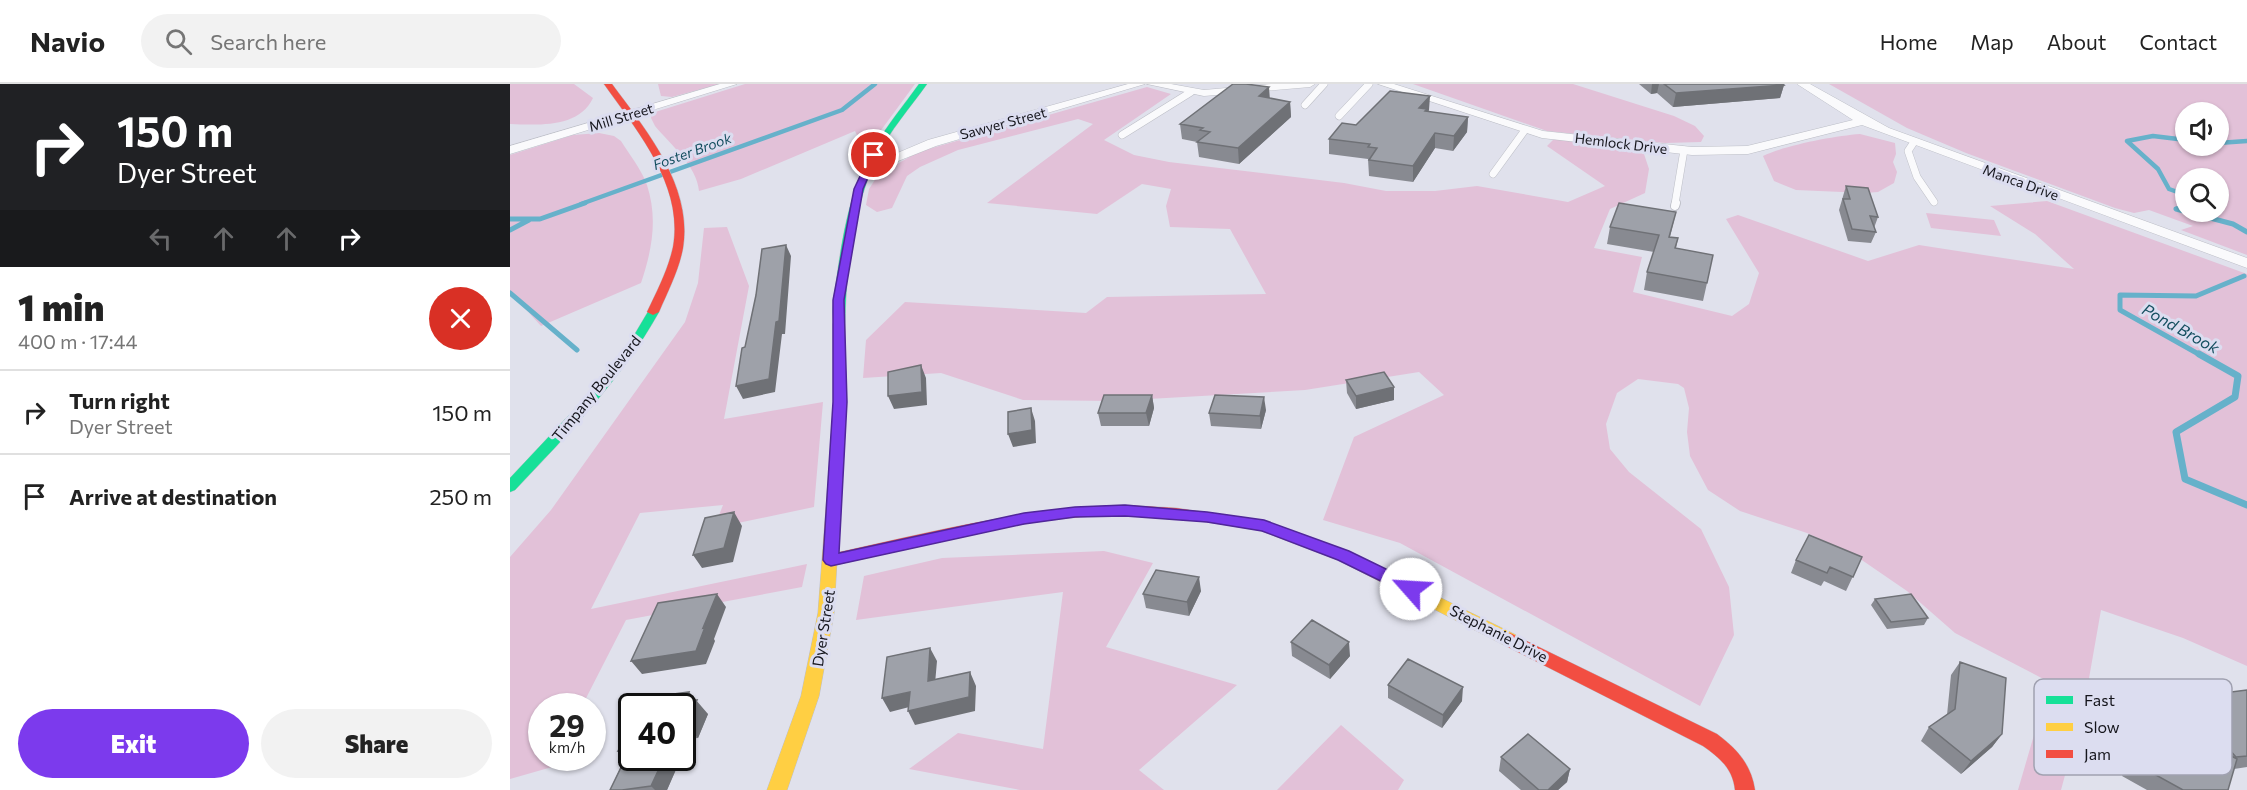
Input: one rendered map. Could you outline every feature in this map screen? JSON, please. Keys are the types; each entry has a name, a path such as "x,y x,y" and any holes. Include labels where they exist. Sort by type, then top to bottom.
{"street":[{"name":"Timpany Boulevard","path":"510,487 593,396 633,344 653,313 670,272 678,240 678,210 667,173 608,84"},
{"name":"Mill Street","path":"510,150 732,84"},
{"name":"Dyer Street","path":"777,790 801,726 818,668 831,560 840,402 839,300 859,189 874,155 923,84"},
{"name":"Sawyer Street","path":"868,168 932,143 1140,84"},
{"path":"1152,84 1204,93 1310,84"},
{"name":"Hemlock Drive","path":"1383,84 1525,130 1684,150 1748,150 1779,140 1863,121"},
{"name":"Manca Drive","path":"1803,84 1863,121 1914,142 2247,263"},
{"name":"Stephanie Drive","path":"831,560 1024,519 1075,512 1125,510 1168,513 1264,526 1343,555 1710,740 1729,752 1738,764 1745,778 1745,790"}],"lane":[{"path":"1305,105 1324,84"},
{"path":"1339,116 1369,84"},
{"path":"1122,135 1191,92"},
{"path":"1493,174 1525,130"},
{"path":"1914,142 1908,151 1911,163 1934,202"},
{"path":"1675,206 1684,150"}],"shaded area":[{"path":"510,84 574,84 593,98 587,108 568,120 533,125 510,124"},
{"path":"658,84 720,84 672,97 661,96"},
{"path":"745,84 915,84 865,152 855,131 741,179 699,191 688,164 655,126 651,118 652,113"},
{"path":"1413,84 1573,84 1674,116 1695,126 1704,136 1701,142 1665,143 1547,131"},
{"path":"1829,84 2247,84 2247,255 2181,230 2193,226 2182,222 2229,222 2229,168 2175,168 2175,219 2149,210 2134,213 2115,208 1966,153 1907,128"},
{"path":"1147,87 1171,94 1104,140 1134,155 1169,162 1344,183 1386,191 1435,191 1477,186 1568,202 1605,186 1547,146 1555,138 1644,154 1649,169 1645,193 1610,209 1594,248 1642,257 1633,292 1732,316 1749,304 1759,273 1726,219 1738,215 1868,261 1919,245 2074,269 2035,234 1990,206 2047,201 2247,274 2247,666 2183,638 2101,610 2089,679 2043,679 1955,633 1907,591 1853,554 1807,533 1740,511 1708,490 1690,456 1687,432 1689,408 1684,388 1678,384 1638,379 1617,393 1606,424 1610,449 1629,472 1701,529 1729,587 1734,635 1700,706 1400,543 1323,520 1354,437 1444,395 1419,372 1305,390 1113,401 1023,400 941,373 863,378 866,340 905,302 1086,313 1107,297 1266,294 1230,229 1170,227 1166,206 1171,189 1142,184 1097,214 987,203 1093,124 1078,119 958,150 920,167 907,176 892,208 877,212 866,205 869,189 878,175 918,152"},
{"path":"599,133 614,136 621,141 647,185 653,222 651,246 645,271 641,283 541,326 510,292 510,155 573,135"},
{"path":"1860,134 1895,143 1896,154 1893,162 1897,172 1894,183 1878,192 1796,190 1774,181 1763,156 1810,142"},
{"path":"1926,213 1994,220 2001,236 1931,228"},
{"path":"727,227 749,286 724,419 823,402 814,507 714,528 723,505 640,513 591,609 807,564 802,587 626,620 589,693 528,693 528,771 538,771 510,779 510,557 551,510 685,322 698,283 704,228"},
{"path":"1104,551 1153,563 1106,647 1237,685 1139,770 1164,790 1020,790 909,769 958,733 1043,749 1063,592 856,620 864,576 942,558"},
{"path":"1341,725 1404,780 1398,790 1277,790"},
{"path":"2034,735 2034,775 2065,775 2061,790 2018,790"}],"building":[{"path":"1233,84 1269,87 1259,96 1290,102 1238,148 1197,142 1210,132 1200,130 1203,128 1180,124"},
{"path":"1664,84 1783,84 1784,85 1676,93"},
{"path":"1390,91 1430,96 1419,108 1427,109 1425,111 1468,117 1454,136 1435,133 1413,166 1369,160 1377,148 1368,147 1370,144 1329,139 1342,123 1356,125"},
{"path":"1846,186 1868,188 1878,217 1870,216 1876,232 1852,229 1843,199 1850,199"},
{"path":"1619,203 1676,212 1669,237 1678,238 1675,248 1713,255 1707,283 1647,272 1659,235 1610,227"},
{"path":"786,245 779,321 776,322 769,379 736,386 742,348 745,347 756,295 762,249"},
{"path":"921,365 922,392 888,396 888,372"},
{"path":"1384,372 1394,387 1356,396 1346,380"},
{"path":"1104,395 1152,395 1146,413 1098,413"},
{"path":"1215,395 1264,397 1260,416 1209,413"},
{"path":"1031,408 1032,430 1008,434 1008,412"},
{"path":"734,512 724,548 693,555 705,518"},
{"path":"1809,535 1862,557 1853,577 1830,567 1827,573 1796,560"},
{"path":"1156,570 1199,577 1187,602 1143,594"},
{"path":"717,594 696,651 631,661 658,603"},
{"path":"1911,594 1928,618 1891,622 1875,599"},
{"path":"1312,620 1349,642 1329,665 1291,642"},
{"path":"930,648 928,681 970,672 969,697 908,711 910,692 882,698 887,657"},
{"path":"1408,659 1463,687 1443,715 1388,685"},
{"path":"1960,662 2006,678 2002,734 1971,761 1929,727 1955,709"},
{"path":"2247,690 2247,756 2236,757 2232,753 2232,692"},
{"path":"1528,734 1570,769 1548,790 1539,790 1501,757"},
{"path":"2232,756 2237,759 2228,790 2183,790 2156,775 2232,775"},
{"path":"619,771 658,771 651,786 610,790"}],"waterway":[{"name":"Foster Brook","path":"581,204 842,110 875,84"},
{"name":"Pond Brook","path":"2175,139 2153,136 2127,141 2158,169 2169,189 2175,191"},
{"name":"Pond Brook","path":"2229,142 2247,141"},
{"name":"Foster Brook","path":"510,219 540,219 585,203"},
{"path":"510,230 529,220"},
{"name":"Pond Brook","path":"2225,222 2247,232"},
{"name":"Pond Brook","path":"2202,356 2120,310 2120,295 2196,296 2244,276"},
{"path":"510,293 577,350"},
{"name":"Pond Brook","path":"2199,354 2238,376 2235,397 2176,432 2185,479 2247,505"}],"traffic: fast":[{"path":"839,324 844,262 859,194 873,157 884,138 923,84"},
{"path":"510,487 606,383 639,337 653,312"}],"traffic: slow":[{"path":"777,790 810,696 826,613 840,402 839,324"},
{"path":"1264,526 1343,556 1510,640"}],"traffic: jam":[{"path":"608,84 656,154 666,173 678,213 679,235 676,255 670,275 653,312"},
{"path":"831,560 976,527 1086,511 1123,510 1194,515 1264,526"},
{"path":"1510,640 1710,740 1734,761 1742,774 1745,790"}],"route":[{"path":"874,155 859,189 839,300 840,402 831,560 1024,519 1075,512 1125,510 1226,519 1264,526 1343,555 1411,589"}]}
